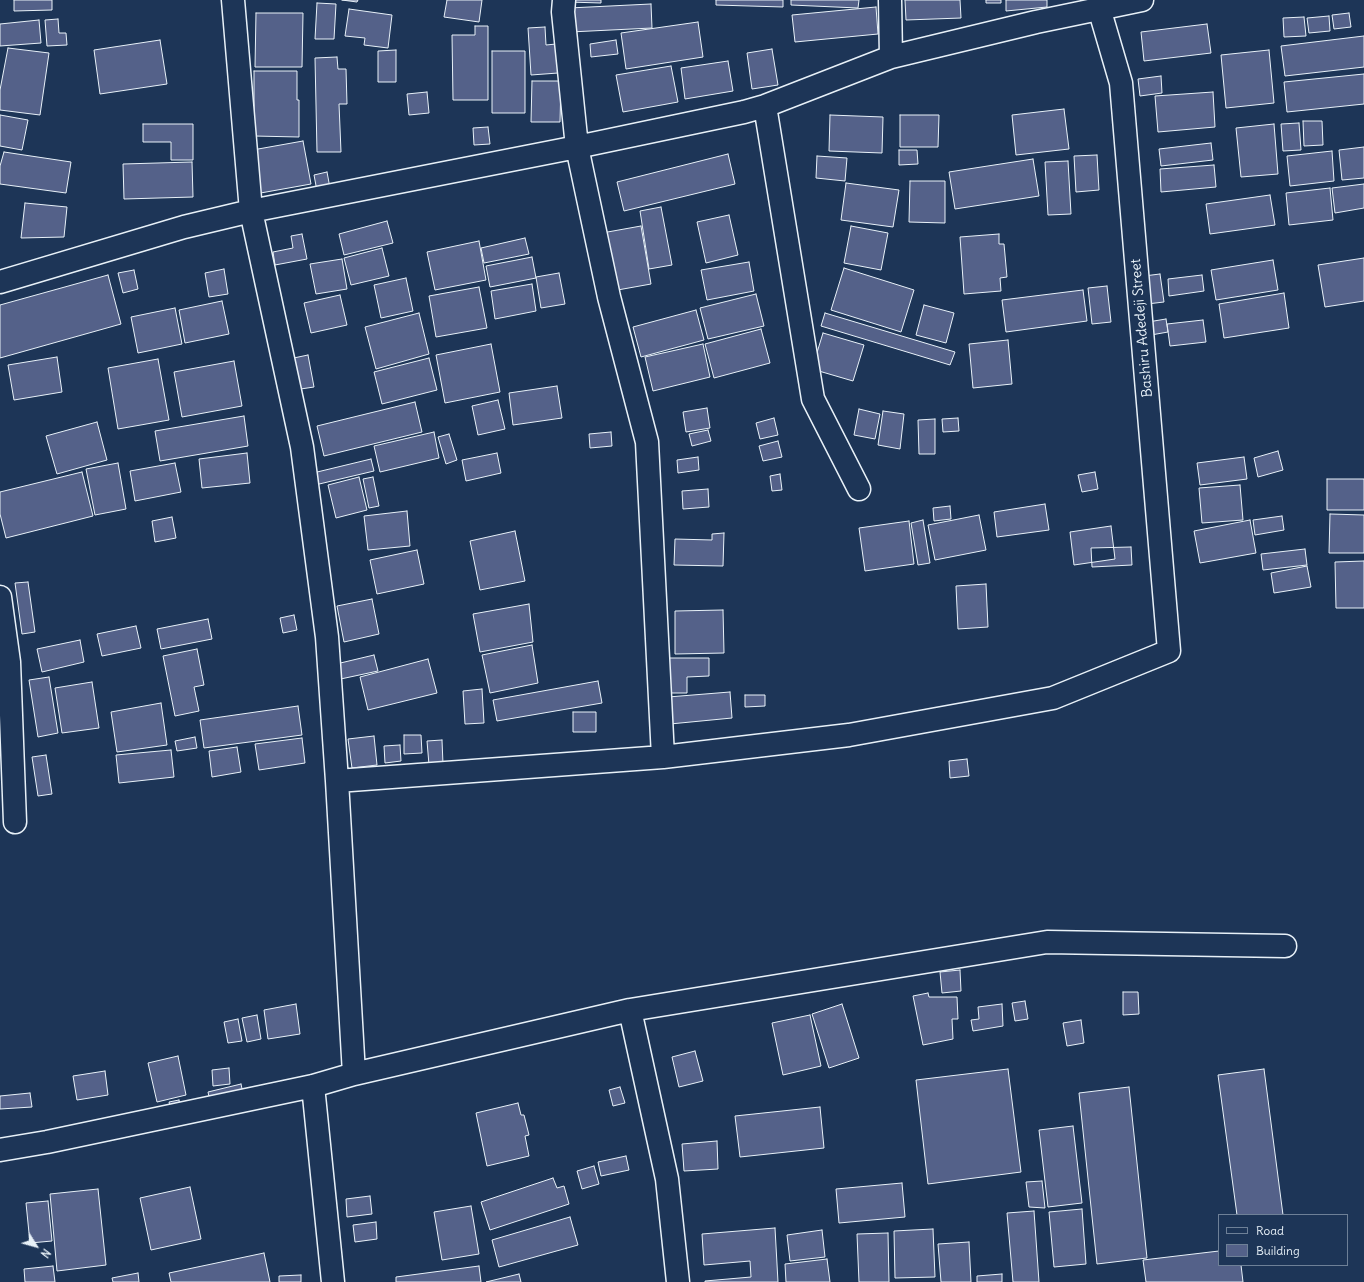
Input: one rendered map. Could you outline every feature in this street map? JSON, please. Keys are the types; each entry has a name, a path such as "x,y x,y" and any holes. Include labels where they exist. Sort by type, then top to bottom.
{"street":[{"path":"233,0 251,211 302,447 327,637 354,1074"},
{"path":"337,782 663,757 647,442 609,297 577,147 564,0"},
{"path":"890,0 891,57"},
{"path":"0,282 184,227 251,211 577,147 744,112 765,106 891,57 1099,8 1142,0"},
{"name":"Bashiru Adedeji Street","path":"663,757 849,735 1053,698 1170,651 1121,83 1099,8"},
{"path":"765,106 813,399 859,489"},
{"path":"0,597 10,662 15,822"},
{"path":"0,1150 47,1142 313,1086 354,1074 630,1010 1047,942 1285,946"},
{"path":"630,1010 667,1179 678,1282"},
{"path":"313,1086 333,1282"}],"building":[{"path":"14,0 52,0 52,10 14,11"},
{"path":"342,0 358,0 357,2"},
{"path":"447,0 482,0 479,22 444,17"},
{"path":"568,0 601,0 601,3 568,2"},
{"path":"716,0 783,0 783,7 716,5"},
{"path":"791,0 859,0 858,8 791,5"},
{"path":"905,0 960,0 961,18 906,20"},
{"path":"986,0 1001,0 1001,3 986,3"},
{"path":"1006,0 1047,0 1047,7 1006,11"},
{"path":"317,3 336,4 334,39 315,39"},
{"path":"651,4 652,28 570,32 569,8"},
{"path":"876,7 878,34 795,42 792,15"},
{"path":"349,9 392,15 388,48 364,45 365,38 345,36"},
{"path":"256,13 303,13 302,67 255,67"},
{"path":"1349,13 1351,27 1334,29 1332,15"},
{"path":"1329,16 1330,31 1309,33 1307,18"},
{"path":"1304,17 1306,36 1284,37 1283,18"},
{"path":"58,19 59,33 66,33 67,45 47,46 45,20"},
{"path":"39,20 41,43 0,46 0,24"},
{"path":"698,22 703,57 626,69 621,33"},
{"path":"1207,24 1211,53 1144,61 1141,32"},
{"path":"475,26 488,26 488,100 453,100 452,35 475,35"},
{"path":"545,27 546,45 556,44 558,73 531,75 528,28"},
{"path":"1364,36 1364,67 1285,76 1281,46"},
{"path":"160,40 167,84 100,94 94,50"},
{"path":"616,40 618,54 591,57 590,44"},
{"path":"8,48 49,53 40,115 0,110 0,90"},
{"path":"772,49 778,85 752,89 747,53"},
{"path":"396,50 396,82 378,82 378,51"},
{"path":"1269,50 1274,103 1226,108 1221,55"},
{"path":"492,51 525,51 525,113 492,113"},
{"path":"337,57 338,69 346,69 347,104 339,104 341,152 317,152 315,58"},
{"path":"728,61 733,91 685,99 681,68"},
{"path":"671,66 678,102 623,112 616,75"},
{"path":"254,71 297,71 299,137 254,136"},
{"path":"1364,74 1364,104 1287,112 1284,82"},
{"path":"1161,76 1162,93 1140,96 1138,79"},
{"path":"532,81 561,81 560,122 531,122"},
{"path":"427,92 429,113 409,115 407,94"},
{"path":"1213,92 1215,127 1158,132 1155,96"},
{"path":"1064,109 1069,149 1016,155 1012,115"},
{"path":"0,115 28,120 22,150 0,146"},
{"path":"830,115 883,117 882,153 829,151"},
{"path":"900,115 939,115 938,147 900,147"},
{"path":"1303,121 1322,121 1323,145 1304,146"},
{"path":"1299,123 1301,150 1283,151 1281,124"},
{"path":"143,124 193,124 193,160 171,160 171,142 143,142"},
{"path":"1274,124 1278,174 1241,177 1236,128"},
{"path":"488,127 490,144 474,145 473,128"},
{"path":"303,141 311,184 255,194 247,151"},
{"path":"1211,143 1213,160 1161,166 1159,149"},
{"path":"1364,147 1364,178 1342,180 1339,150"},
{"path":"899,150 917,150 918,164 899,165"},
{"path":"1332,151 1334,181 1290,186 1287,156"},
{"path":"4,152 71,162 66,193 0,184 0,166"},
{"path":"728,154 735,184 624,211 617,182"},
{"path":"1097,155 1099,190 1076,192 1074,156"},
{"path":"817,156 847,158 845,181 816,178"},
{"path":"1033,159 1039,196 955,209 949,172"},
{"path":"1068,161 1071,214 1048,215 1045,162"},
{"path":"192,162 193,197 124,199 123,164"},
{"path":"1214,165 1216,187 1161,192 1160,169"},
{"path":"327,172 330,188 317,191 314,175"},
{"path":"910,181 945,181 945,223 909,222"},
{"path":"846,183 899,190 893,227 841,220"},
{"path":"1364,184 1364,208 1335,213 1332,188"},
{"path":"1330,188 1333,220 1289,225 1286,193"},
{"path":"1270,195 1275,225 1210,234 1206,204"},
{"path":"25,203 67,207 64,237 21,238"},
{"path":"661,207 672,265 649,269 640,211"},
{"path":"729,215 738,255 706,263 697,222"},
{"path":"387,221 393,243 344,255 339,234"},
{"path":"641,226 651,284 612,291 602,233"},
{"path":"851,226 888,233 881,270 844,263"},
{"path":"302,234 307,259 275,265 273,252 293,248 291,236"},
{"path":"999,234 999,244 1004,244 1007,277 1000,278 1001,291 964,294 960,237"},
{"path":"525,238 529,254 484,263 481,248"},
{"path":"479,241 486,280 435,290 427,252"},
{"path":"382,248 389,276 351,285 344,258"},
{"path":"532,257 536,278 490,287 486,266"},
{"path":"1364,258 1364,301 1325,307 1318,265"},
{"path":"342,259 347,289 316,294 310,264"},
{"path":"1273,260 1278,290 1216,300 1211,270"},
{"path":"749,262 754,291 707,300 701,270"},
{"path":"844,268 914,290 901,332 831,310"},
{"path":"224,269 228,294 209,297 205,273"},
{"path":"134,270 138,289 123,293 118,273"},
{"path":"559,273 565,304 541,308 536,277"},
{"path":"1160,274 1164,302 1147,304 1144,276"},
{"path":"108,275 121,324 0,358 0,305"},
{"path":"1202,275 1204,291 1169,296 1168,279"},
{"path":"406,278 413,311 381,318 374,285"},
{"path":"532,284 536,311 495,319 491,291"},
{"path":"1107,286 1111,322 1092,324 1088,288"},
{"path":"479,287 487,328 436,337 429,296"},
{"path":"1083,290 1087,321 1006,332 1002,300"},
{"path":"1284,293 1289,328 1224,338 1219,304"},
{"path":"756,294 764,326 708,339 700,308"},
{"path":"340,295 347,325 311,333 304,303"},
{"path":"222,301 229,334 185,343 179,310"},
{"path":"924,305 954,313 946,343 916,335"},
{"path":"175,308 182,344 138,353 131,317"},
{"path":"696,310 704,340 641,357 633,327"},
{"path":"419,313 429,354 376,369 365,327"},
{"path":"825,313 955,352 950,365 821,326"},
{"path":"1166,319 1168,332 1151,335 1148,322"},
{"path":"1203,320 1206,342 1170,346 1167,324"},
{"path":"761,329 770,363 714,378 705,344"},
{"path":"823,333 864,345 853,381 812,369"},
{"path":"1008,340 1012,384 973,388 969,344"},
{"path":"491,344 500,392 445,403 436,355"},
{"path":"703,344 710,377 653,391 645,357"},
{"path":"308,355 314,387 294,390 289,359"},
{"path":"57,357 62,392 14,400 8,365"},
{"path":"429,358 437,390 382,404 374,372"},
{"path":"158,359 169,420 118,429 108,368"},
{"path":"234,361 242,406 182,417 174,372"},
{"path":"557,386 562,418 513,425 509,393"},
{"path":"498,400 505,429 478,435 472,406"},
{"path":"415,402 422,432 324,456 317,426"},
{"path":"707,408 710,428 686,432 683,412"},
{"path":"859,409 880,414 875,439 854,435"},
{"path":"883,411 904,414 900,449 878,445"},
{"path":"244,416 248,446 160,461 155,431"},
{"path":"774,418 778,435 760,439 756,423"},
{"path":"958,418 959,431 943,432 942,419"},
{"path":"935,419 935,454 919,454 918,420"},
{"path":"97,422 107,460 57,474 46,436"},
{"path":"708,430 711,441 692,446 689,434"},
{"path":"434,432 439,458 380,472 374,446"},
{"path":"611,432 612,446 590,448 589,434"},
{"path":"449,434 457,460 446,464 438,437"},
{"path":"778,441 782,457 763,461 759,446"},
{"path":"1278,451 1283,470 1258,477 1254,458"},
{"path":"247,453 250,483 202,488 199,459"},
{"path":"497,453 501,473 466,481 462,460"},
{"path":"698,457 699,470 678,473 677,460"},
{"path":"1244,457 1247,479 1200,485 1197,463"},
{"path":"371,459 374,471 315,485 313,473"},
{"path":"118,463 126,509 95,515 86,469"},
{"path":"175,463 181,492 135,501 130,471"},
{"path":"82,472 93,516 6,538 0,514 0,492"},
{"path":"1095,472 1098,489 1082,492 1078,475"},
{"path":"780,474 782,490 772,491 770,476"},
{"path":"359,477 367,510 336,518 328,485"},
{"path":"373,477 379,506 369,508 363,479"},
{"path":"1327,479 1364,479 1364,510 1327,510"},
{"path":"1240,485 1243,520 1202,523 1199,488"},
{"path":"708,489 709,507 683,509 682,491"},
{"path":"1045,504 1049,530 997,537 994,512"},
{"path":"950,506 951,519 934,521 933,508"},
{"path":"407,511 410,546 368,550 364,516"},
{"path":"1330,514 1364,515 1364,553 1329,553"},
{"path":"979,515 986,550 935,560 928,525"},
{"path":"1282,516 1284,530 1255,535 1253,520"},
{"path":"172,517 176,538 155,542 152,521"},
{"path":"923,520 930,563 918,565 911,523"},
{"path":"1250,520 1256,553 1200,563 1194,531"},
{"path":"909,521 914,564 865,571 859,528"},
{"path":"1111,526 1115,559 1074,565 1070,532"},
{"path":"515,531 525,581 480,590 470,541"},
{"path":"724,533 723,566 674,565 675,539 712,540 712,534"},
{"path":"1131,547 1132,565 1092,567 1091,548"},
{"path":"1305,549 1307,565 1263,570 1261,554"},
{"path":"417,550 424,584 377,594 370,560"},
{"path":"1364,561 1364,608 1336,608 1335,562"},
{"path":"1307,566 1311,587 1274,593 1271,573"},
{"path":"28,582 35,632 22,634 15,583"},
{"path":"986,584 988,627 958,629 956,586"},
{"path":"372,599 379,634 344,642 337,606"},
{"path":"529,604 533,642 480,652 473,614"},
{"path":"723,610 724,653 675,654 675,611"},
{"path":"294,615 297,630 283,633 280,618"},
{"path":"208,619 212,639 161,649 157,629"},
{"path":"136,626 141,648 102,656 97,634"},
{"path":"80,640 84,662 42,672 37,649"},
{"path":"532,645 538,683 490,693 482,655"},
{"path":"197,649 204,685 194,687 199,711 175,716 163,656"},
{"path":"374,655 378,671 336,680 332,665"},
{"path":"666,658 709,658 709,676 687,677 687,693 666,693"},
{"path":"428,659 437,693 368,710 360,677"},
{"path":"49,677 58,733 38,737 29,680"},
{"path":"598,681 602,703 497,721 493,700"},
{"path":"92,682 99,728 62,733 55,688"},
{"path":"482,689 484,723 465,724 463,691"},
{"path":"730,692 732,718 670,724 668,697"},
{"path":"745,695 765,695 765,706 745,707"},
{"path":"161,703 167,745 117,752 111,712"},
{"path":"298,706 302,735 204,748 200,720"},
{"path":"573,712 596,712 596,732 573,732"},
{"path":"404,735 421,735 422,753 404,754"},
{"path":"374,736 377,765 352,768 348,739"},
{"path":"195,737 197,748 177,751 175,741"},
{"path":"302,738 305,763 259,770 255,744"},
{"path":"442,740 443,764 429,765 427,741"},
{"path":"400,745 401,761 385,763 384,746"},
{"path":"237,747 241,772 212,777 209,751"},
{"path":"171,750 174,777 119,783 116,755"},
{"path":"46,755 52,794 38,796 32,757"},
{"path":"967,759 969,776 950,778 949,761"},
{"path":"960,970 961,991 942,993 940,972"},
{"path":"1123,992 1138,992 1139,1014 1123,1015"},
{"path":"928,993 929,997 957,997 958,1019 952,1019 953,1039 923,1045 913,996"},
{"path":"1025,1001 1028,1019 1015,1021 1012,1003"},
{"path":"296,1004 300,1034 268,1039 264,1010"},
{"path":"842,1004 859,1058 829,1068 812,1014"},
{"path":"1002,1004 1003,1026 973,1031 971,1020 979,1019 978,1007"},
{"path":"257,1015 261,1039 247,1042 242,1018"},
{"path":"810,1015 821,1066 783,1075 772,1023"},
{"path":"238,1019 242,1041 228,1043 224,1022"},
{"path":"1081,1020 1084,1043 1067,1046 1063,1023"},
{"path":"695,1051 703,1081 679,1087 672,1057"},
{"path":"178,1056 186,1095 157,1102 148,1063"},
{"path":"229,1068 230,1084 213,1086 212,1070"},
{"path":"1008,1069 1021,1172 928,1184 916,1080"},
{"path":"1264,1069 1283,1214 1237,1214 1218,1075"},
{"path":"105,1071 108,1095 77,1100 73,1076"},
{"path":"241,1084 244,1098 211,1106 208,1092"},
{"path":"620,1087 625,1103 613,1106 609,1090"},
{"path":"1129,1087 1147,1258 1097,1264 1079,1093"},
{"path":"30,1093 32,1107 0,1109 0,1096"},
{"path":"179,1100 181,1112 172,1114 169,1102"},
{"path":"518,1103 521,1115 524,1115 529,1135 525,1136 529,1156 487,1166 476,1113"},
{"path":"820,1107 824,1148 740,1157 735,1116"},
{"path":"1073,1126 1082,1203 1048,1207 1039,1130"},
{"path":"717,1141 718,1169 684,1171 682,1144"},
{"path":"626,1156 629,1170 601,1176 598,1162"},
{"path":"594,1166 599,1184 582,1189 577,1171"},
{"path":"553,1178 557,1188 564,1186 569,1204 490,1230 481,1202"},
{"path":"1042,1181 1045,1208 1029,1207 1026,1182"},
{"path":"902,1183 905,1217 839,1223 836,1189"},
{"path":"190,1187 201,1239 151,1250 140,1198"},
{"path":"98,1189 106,1265 57,1271 50,1194"},
{"path":"370,1196 372,1214 347,1217 346,1199"},
{"path":"48,1201 52,1241 30,1243 26,1203"},
{"path":"471,1206 479,1254 442,1260 434,1212"},
{"path":"1082,1209 1086,1264 1054,1267 1049,1212"},
{"path":"1034,1211 1039,1282 1013,1282 1007,1213"},
{"path":"570,1217 578,1245 499,1267 492,1240"},
{"path":"376,1222 377,1239 355,1242 353,1225"},
{"path":"775,1228 778,1282 705,1282 751,1277 750,1261 704,1265 702,1234"},
{"path":"933,1229 935,1277 895,1278 894,1231"},
{"path":"822,1230 825,1257 790,1261 787,1235"},
{"path":"888,1233 889,1282 859,1282 857,1234"},
{"path":"969,1242 971,1282 941,1282 938,1244"},
{"path":"1218,1251 1218,1266 1241,1266 1243,1282 1146,1282 1143,1260"},
{"path":"264,1253 270,1282 171,1282 169,1273"},
{"path":"827,1259 830,1282 786,1282 785,1264"},
{"path":"53,1266 55,1282 25,1282 24,1269"},
{"path":"479,1266 481,1282 396,1282 396,1277"},
{"path":"138,1273 139,1282 113,1282 112,1278"},
{"path":"519,1274 521,1282 486,1282"},
{"path":"1002,1274 1002,1282 977,1282 977,1276"},
{"path":"301,1275 301,1282 279,1282 279,1276"}]}
